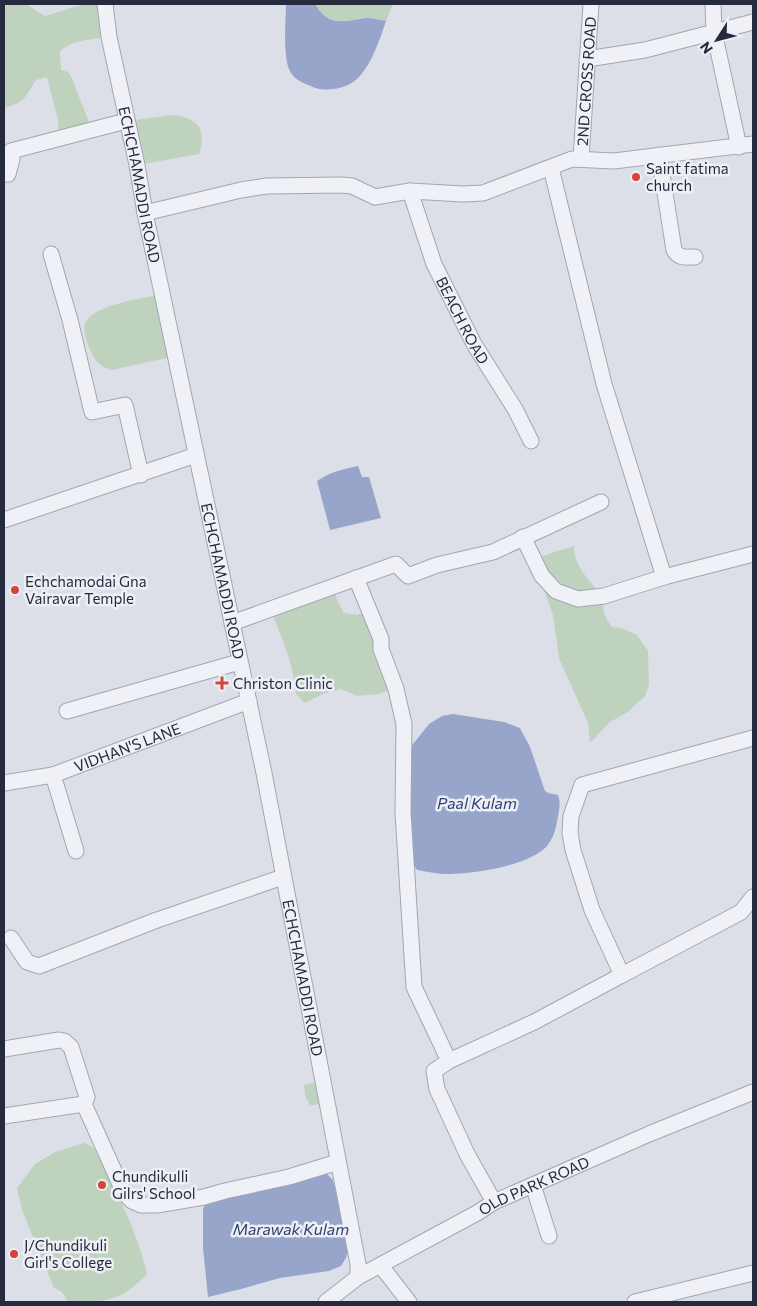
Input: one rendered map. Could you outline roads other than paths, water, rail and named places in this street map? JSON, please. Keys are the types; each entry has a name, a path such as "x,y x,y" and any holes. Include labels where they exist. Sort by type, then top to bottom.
{"street":[{"name":"ECHCHAMADDI ROAD","path":"105,4 109,36 126,121 232,623 283,877 358,1264 358,1277"},
{"name":"2ND CROSS ROAD","path":"581,159 591,4"},
{"path":"145,213 241,190 267,186 352,186 374,197 410,191 463,194 483,193 572,159 614,161 658,154 746,145 714,32 713,4"},
{"path":"587,60 645,50 753,22"},
{"path":"4,174 8,174 12,159 11,151 126,121"},
{"path":"658,154 674,250 677,255 682,257 695,257"},
{"path":"551,168 604,384 664,577"},
{"name":"BEACH ROAD","path":"410,191 434,264 474,344 514,409 531,442"},
{"path":"51,254 70,320 92,412 125,405 140,475"},
{"path":"4,520 196,455"},
{"path":"232,623 396,564 408,576 437,565 493,552 601,502"},
{"path":"523,537 542,576 556,591 578,599 604,596 664,577 753,554"},
{"path":"356,578 381,638 381,649 396,689 404,724 404,813 414,987 449,1061"},
{"path":"67,711 239,662"},
{"name":"VIDHAN'S LANE","path":"4,783 53,775 248,701"},
{"path":"622,974 592,910 573,850 570,833 571,816 582,785 753,738"},
{"path":"53,775 76,851"},
{"path":"11,938 26,962 39,966 157,920 283,877"},
{"path":"494,1202 468,1154 437,1089 434,1071 449,1061 534,1022 741,912 753,897"},
{"path":"4,1049 59,1040 64,1041 71,1047 87,1097 84,1104 124,1193 132,1201 141,1205 157,1205 204,1197 289,1177 338,1162"},
{"name":"OLD PARK ROAD","path":"326,1302 358,1277 494,1202 649,1134 753,1092"},
{"path":"4,1116 84,1104"},
{"path":"533,1185 549,1236"},
{"path":"381,1266 409,1302"},
{"path":"635,1302 753,1273"}],"water":[{"path":"286,4 315,4 320,12 331,20 344,21 367,18 386,21 372,58 355,81 344,87 325,90 307,85 291,73 285,49"},
{"path":"358,466 362,477 369,477 381,518 330,530 317,481 332,473"},
{"name":"Paal Kulam","path":"453,714 504,722 520,728 530,747 545,791 558,795 559,811 556,828 547,846 539,853 515,864 500,868 459,874 417,870 410,858 409,749 429,724 442,716"},
{"name":"Marawak Kulam","path":"325,1172 333,1180 349,1246 346,1258 341,1266 329,1271 280,1278 208,1297 203,1248 203,1209 208,1198"}],"place":[{"name":"Saint fatima church","path":"636,177"},
{"name":"Echchamodai Gna Vairavar Temple","path":"15,590"},
{"name":"Christon Clinic","path":"222,683"},
{"name":"Chundikulli Gilrs' School","path":"102,1185"},
{"name":"J/Chundikuli Girl's College","path":"14,1254"}]}
